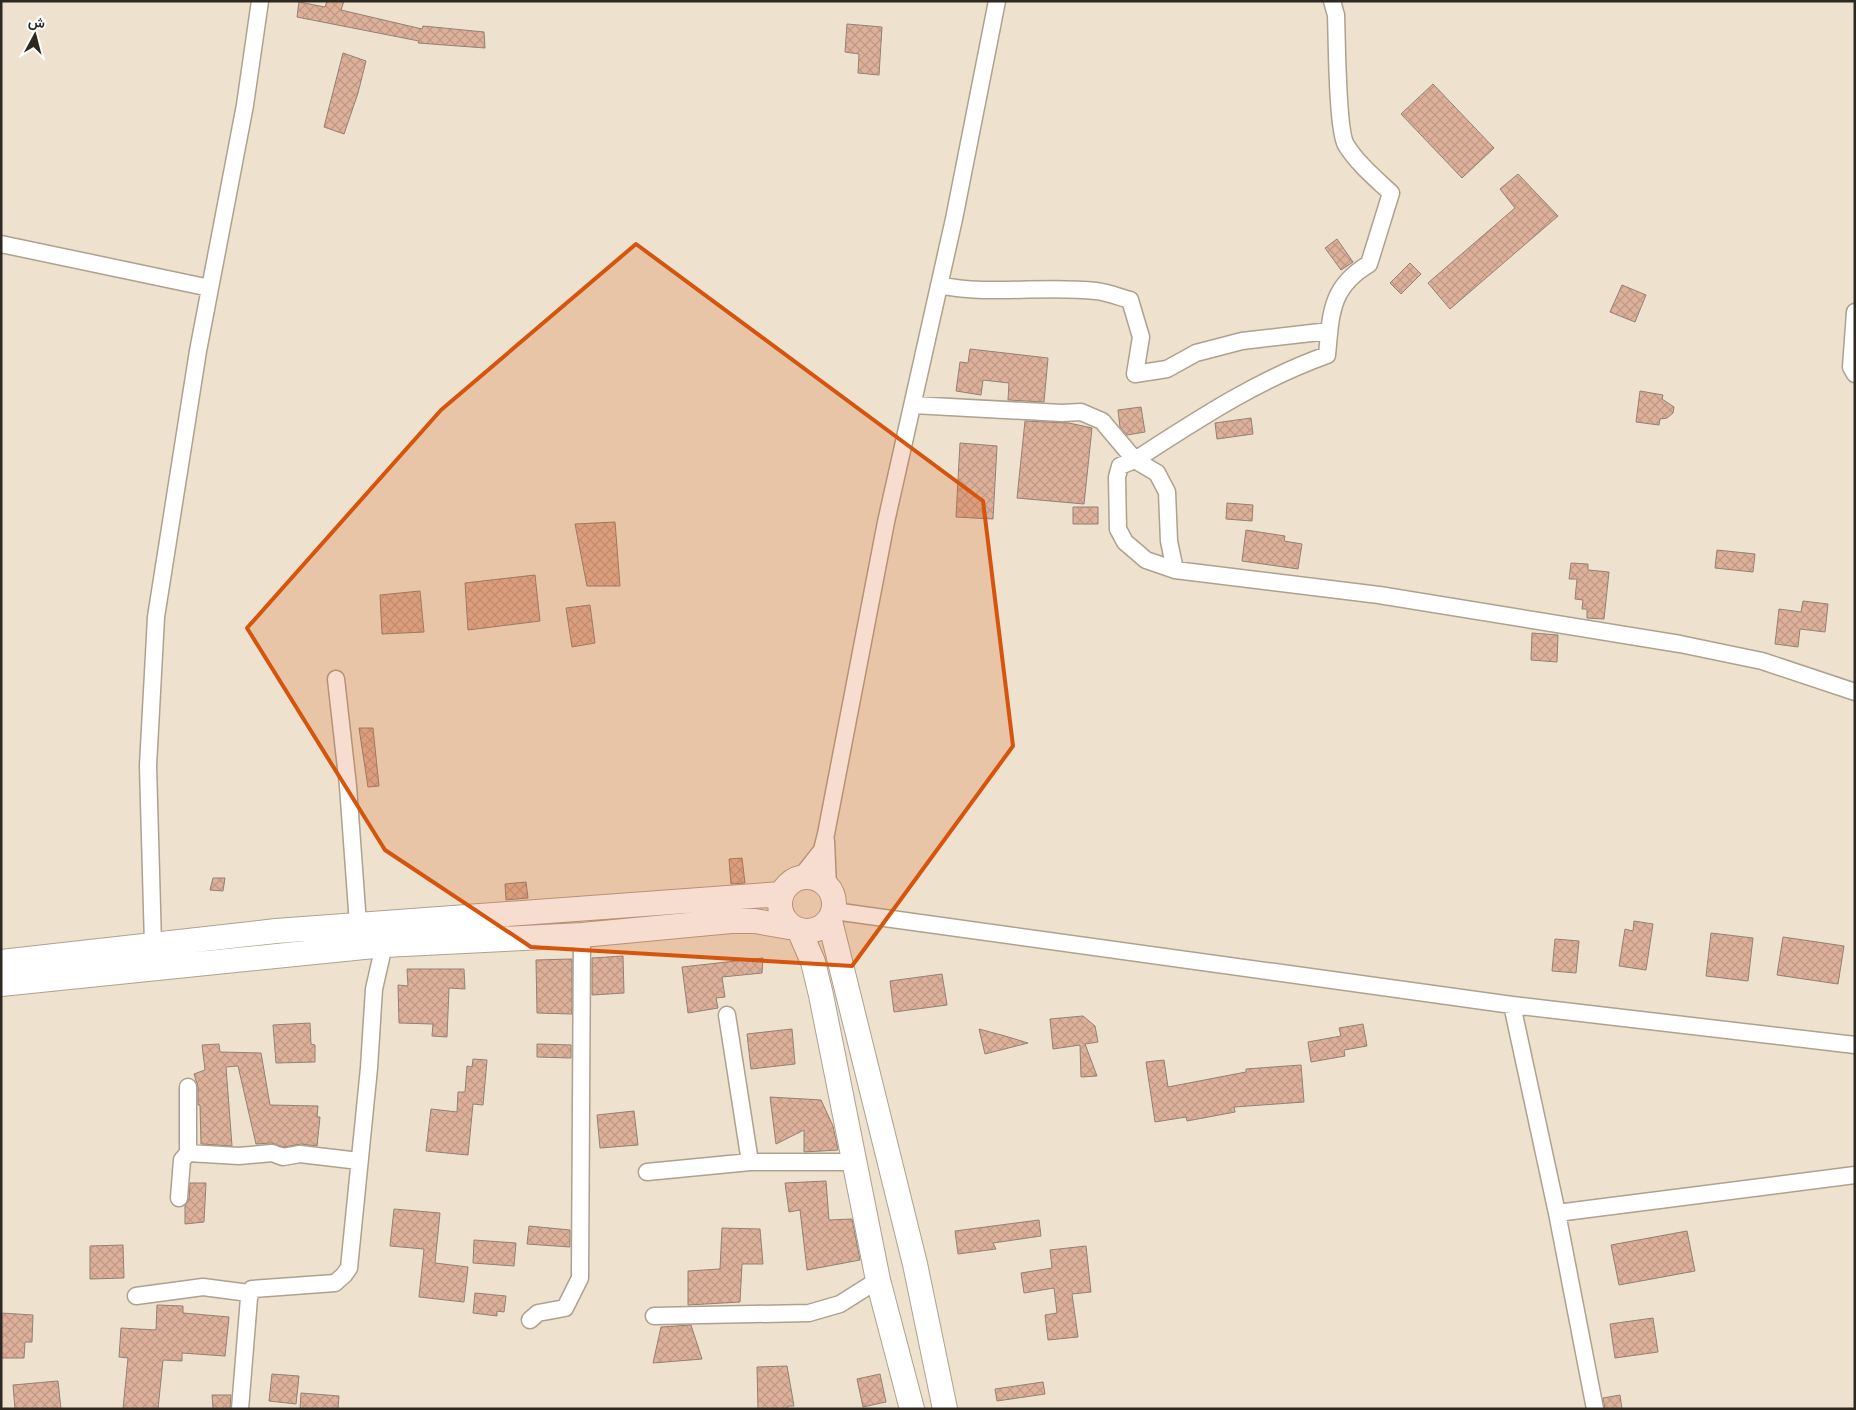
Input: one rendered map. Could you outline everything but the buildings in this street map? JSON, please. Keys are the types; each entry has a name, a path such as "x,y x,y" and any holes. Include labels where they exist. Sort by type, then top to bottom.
{"main road":[{"path":"912,1409 878,1280 813,962 795,929 782,917 779,906 781,894 786,886 800,878 816,878 828,887 835,900 832,916 916,1264 945,1409"},
{"path":"1,984 153,944 358,924 781,894"},
{"path":"1,962 71,965 384,945 582,936 755,920 795,929 818,930 832,916"}],"street":[{"path":"153,944 148,766 156,617 198,351 245,105 260,1"},
{"path":"800,878 822,850 826,834 886,522 939,285 998,1"},
{"path":"1332,1 1336,15 1341,113 1345,143 1356,159 1391,193 1369,264 1352,274 1337,295 1329,331 1327,355 1272,377 1233,396 1135,460 1120,466 1117,477 1118,528 1125,542 1146,560 1175,570 1379,595 1680,644 1762,661 1855,692"},
{"path":"1,244 210,288"},
{"path":"939,285 962,290 988,288 1098,291 1130,300 1141,337 1136,374 1167,369 1196,353 1242,341 1329,331"},
{"path":"1855,312 1851,367 1855,374"},
{"path":"912,404 1062,413 1081,412 1102,422 1135,460 1157,473 1168,492 1169,541 1175,570"},
{"path":"336,679 348,786 358,924"},
{"path":"826,834 828,887"},
{"path":"832,916 1512,1005 1855,1045"},
{"path":"530,1320 538,1313 566,1308 580,1278 582,936"},
{"path":"136,1296 203,1286 249,1293 257,1287 335,1282 344,1276 349,1268 373,1029 374,989 384,945"},
{"path":"1512,1005 1557,1213 1595,1409"},
{"path":"727,1014 750,1162"},
{"path":"179,1198 182,1160 188,1153 188,1088"},
{"path":"188,1153 239,1156 272,1153 283,1157 300,1154 359,1162"},
{"path":"647,1172 750,1162 854,1162"},
{"path":"1557,1213 1855,1175"},
{"path":"654,1316 809,1312 840,1304 878,1280"},
{"path":"240,1409 249,1293"}],"highlighted area":[{"path":"636,244 983,501 1013,746 852,966 531,947 385,850 247,628 441,410"}]}
